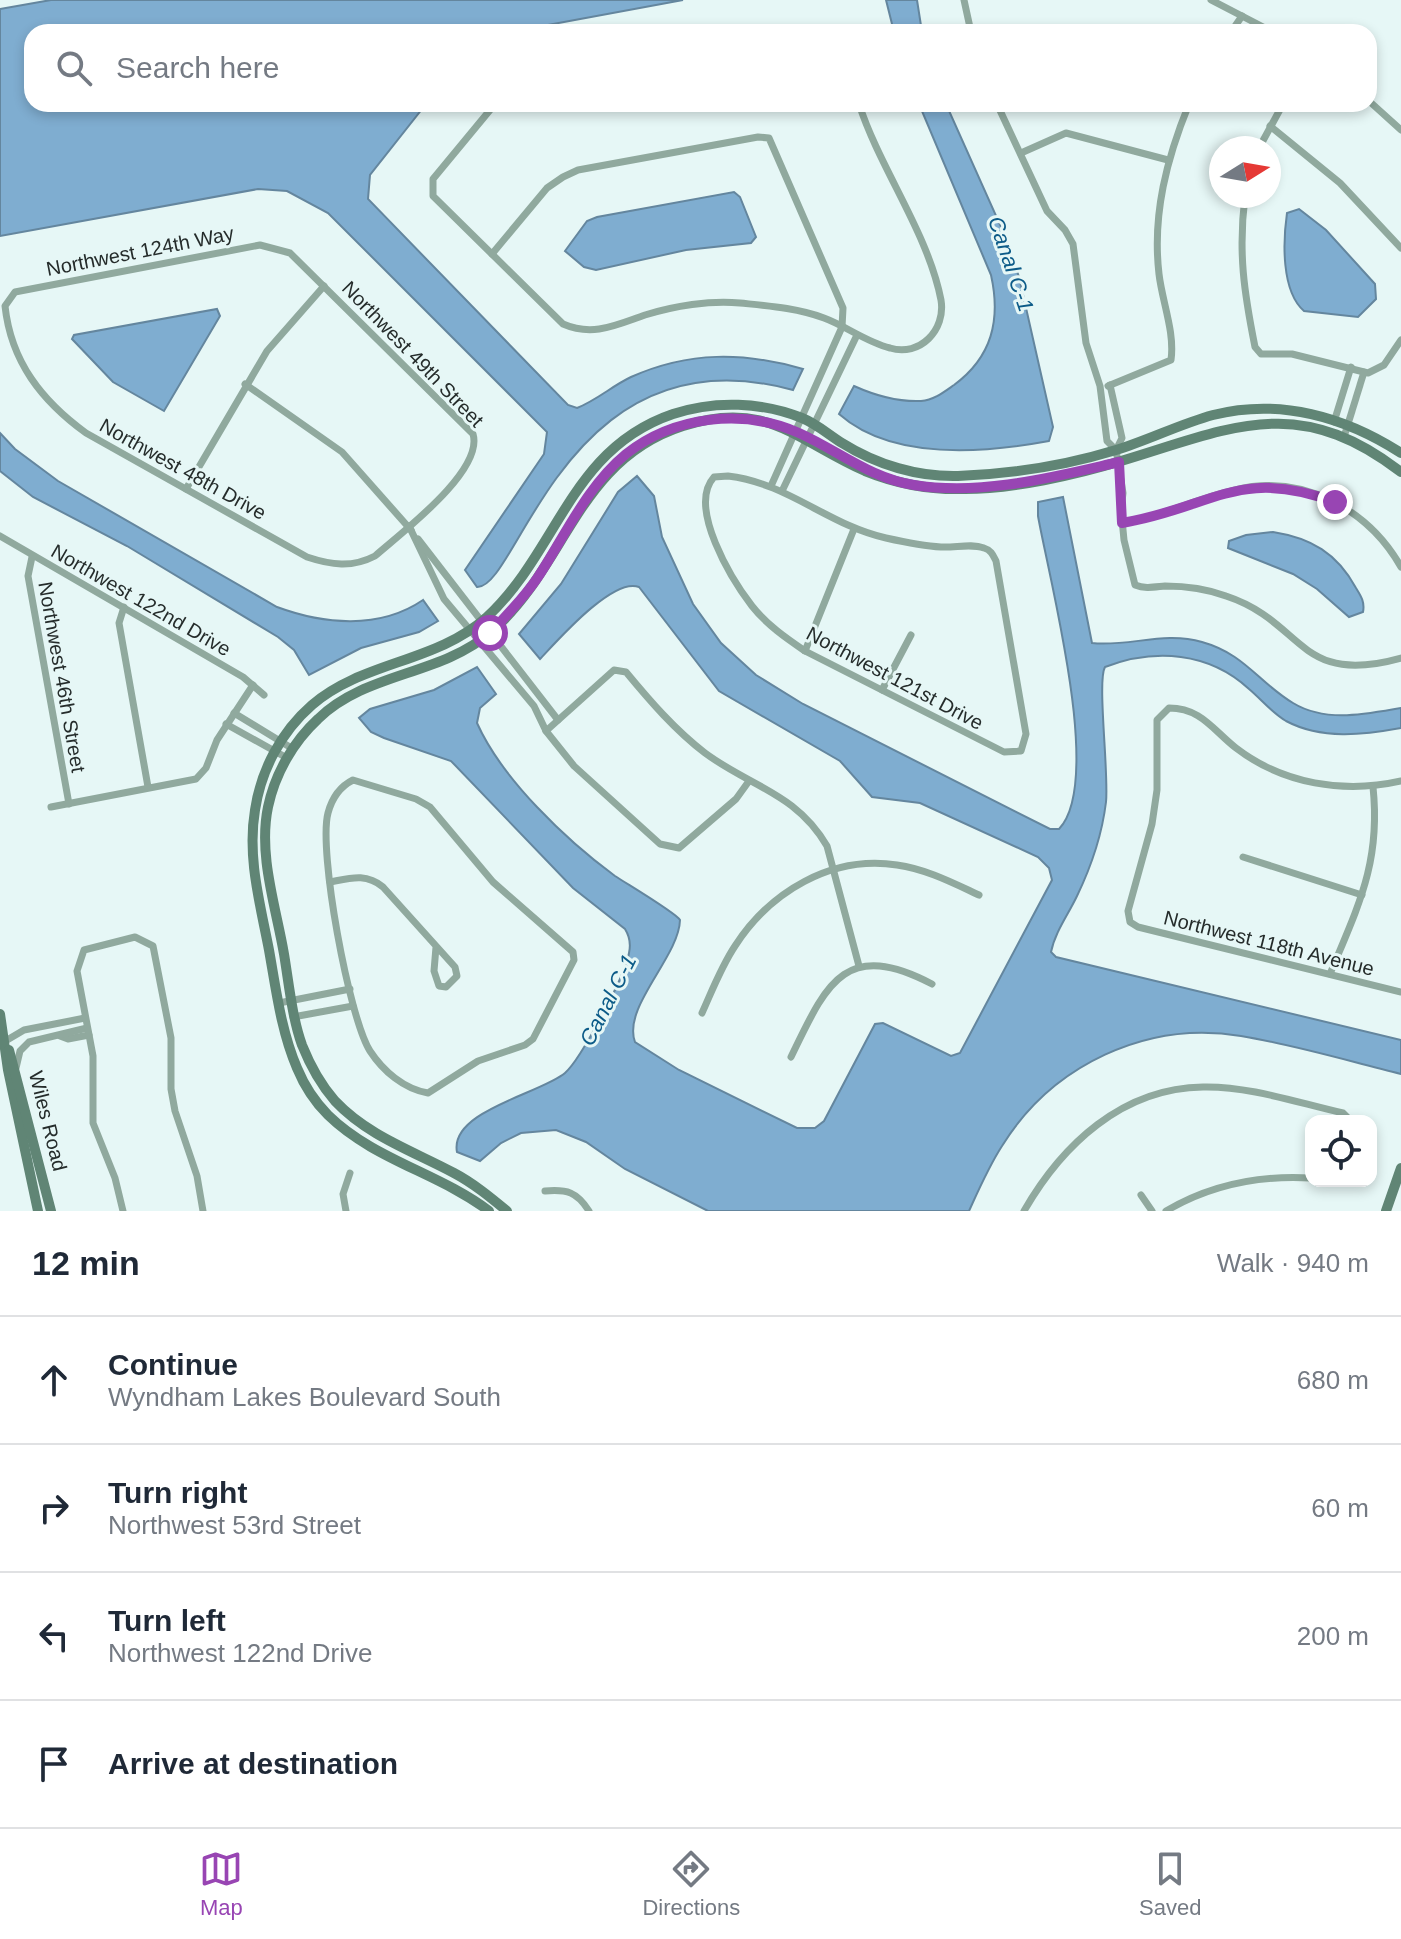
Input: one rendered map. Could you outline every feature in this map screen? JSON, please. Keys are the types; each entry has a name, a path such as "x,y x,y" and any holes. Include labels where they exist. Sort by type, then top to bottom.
{"street":[{"path":"964,0 969,24"},
{"path":"1211,0 1257,24"},
{"path":"1236,24 1242,16"},
{"path":"1377,108 1401,130"},
{"path":"488,112 433,179 433,196 553,317 574,329 603,330 673,308 729,302 787,308 842,327 891,349 908,349 922,345 939,325 941,300 927,260 862,112"},
{"path":"1001,112 1047,211 1073,244 1081,320 1091,366 1100,386 1107,441 1116,450 1119,462 1122,523 1130,575 1135,585 1191,588 1224,595 1271,620 1323,662 1363,665 1401,658"},
{"path":"1100,386 1110,385 1171,360 1159,272 1158,225 1168,160 1186,112"},
{"path":"1265,136 1278,112"},
{"path":"1270,126 1340,183 1401,248"},
{"path":"1021,153 1066,133 1168,160"},
{"path":"492,254 547,188 578,170 758,137 769,138 838,290 843,308 842,327 771,486 783,489 813,510 854,529 805,651"},
{"path":"1243,208 1239,242 1241,278 1255,347 1261,354 1292,354 1364,372 1377,372 1401,340"},
{"name":"Northwest 124th Way","path":"8,298 27,289 260,245 281,248"},
{"name":"Northwest 49th Street","path":"281,248 324,286 473,434 473,452 454,484 409,526"},
{"path":"186,489 245,384 286,325 324,286"},
{"name":"Northwest 48th Drive","path":"8,298 6,318 21,363 57,412 86,433 307,557 328,564 363,562 409,526"},
{"path":"783,489 857,335"},
{"path":"1332,432 1351,367"},
{"path":"1344,437 1364,372"},
{"path":"822,373 836,379"},
{"path":"245,384 342,452 409,526 558,720"},
{"path":"1110,385 1122,438 1116,450"},
{"path":"489,1211 379,1152 327,1114 297,1069 282,1019 253,869 251,834 255,805 278,746 310,706 362,674 428,653 481,622 517,583 592,468 624,438 674,413 714,405 758,407 802,418 879,461 915,472 954,476 1022,469 1116,450 1229,412 1291,410 1347,422 1401,453"},
{"path":"507,1211 455,1173 377,1135 338,1104 313,1070 295,1016 265,845 268,807 290,754 318,718 355,692 435,666 490,633 536,580 608,470 642,442 682,426 723,418 765,422 796,432 859,468 887,479 936,488 984,488 1119,462 1235,425 1278,423 1332,432 1401,472"},
{"name":"Northwest 121st Drive","path":"771,486 728,476 714,477 705,487 704,501 710,530 737,584 753,608 805,651 1004,752 1021,751 1026,734 992,552 985,548 910,543 854,529"},
{"path":"1122,523 1155,517 1234,490 1257,485 1281,486 1335,502 1360,518 1380,537 1401,567"},
{"path":"409,526 444,599 534,706 546,731 602,795 671,849 679,848 702,829 749,781"},
{"name":"Northwest 122nd Drive","path":"0,536 124,607 253,685 264,695"},
{"name":"Northwest 46th Street","path":"32,557 28,564 28,576 69,804"},
{"path":"124,607 119,623 148,787"},
{"path":"882,690 911,635"},
{"path":"546,731 604,678 621,670 703,752 749,781 788,800 804,813 827,846 859,966"},
{"path":"51,807 202,775 226,724 253,685"},
{"name":"Northwest 118th Avenue","path":"1373,787 1300,780 1264,766 1191,711 1169,708 1157,720 1157,790 1152,824 1128,911 1130,922 1146,929 1401,992"},
{"path":"234,713 290,754"},
{"path":"226,724 278,746"},
{"path":"353,780 364,782 430,807 493,882 573,952 569,970 533,1039 525,1045 478,1061 428,1093 404,1084 385,1070 364,1038 353,1006 330,882 325,846 328,813 342,785 353,780"},
{"path":"1330,974 1362,895 1377,827 1373,787 1401,781"},
{"path":"1243,857 1362,895"},
{"path":"702,1013 733,948 760,913 792,888 833,869 864,863 896,865 921,870 979,895"},
{"path":"330,882 356,877 373,878 455,967 454,983 446,987 439,986 435,979 436,947"},
{"path":"123,1211 115,1178 93,1123 94,1077 77,971 84,950 135,937 145,939 153,946 158,966 171,1038 173,1100 182,1139 197,1176 203,1211"},
{"path":"791,1057 829,987 859,966 888,967 932,984"},
{"path":"279,1003 350,989"},
{"path":"282,1019 353,1006"},
{"name":"Wiles Road","path":"0,1014 2,1041 38,1211"},
{"path":"2,1041 24,1030 85,1018"},
{"path":"70,1021 72,1031"},
{"path":"16,1068 25,1044 72,1031 88,1031"},
{"path":"60,1036 68,1039 88,1031"},
{"name":"Wiles Road","path":"2,1041 16,1068 51,1211"},
{"path":"1024,1211 1046,1172 1074,1142 1103,1119 1164,1093 1203,1087 1246,1091 1345,1115"},
{"path":"1386,1211 1401,1168"},
{"path":"346,1211 343,1194 350,1173"},
{"path":"1166,1211 1199,1195 1234,1184 1265,1178 1305,1178"},
{"path":"545,1191 565,1189 573,1192 589,1211"},
{"path":"1141,1195 1152,1211"}],"water":[{"path":"51,0 683,0 553,24 24,24 24,112 420,112 370,175 368,199 568,405 577,408 624,381 674,362 738,357 803,369 793,390 716,381 654,395 604,426 566,466 493,577 477,587 465,570 544,454 547,432 328,213 287,191 258,189 0,236 0,9"},
{"path":"886,0 917,0 921,24 892,24"},
{"name":"Canal C-1","path":"922,112 950,112 1006,238 1019,277 1053,427 1049,441 996,448 940,450 885,440 839,414 854,386 878,395 921,401 939,395 967,374 985,350 994,322 991,275"},
{"path":"734,192 740,197 756,237 751,243 686,250 596,270 584,267 565,251 587,221 597,217"},
{"path":"1299,209 1326,230 1375,284 1376,299 1358,317 1304,311 1297,302 1287,279 1285,237 1287,213"},
{"path":"217,309 220,316 164,411 113,382 72,339 74,335"},
{"path":"0,433 15,449 58,481 277,607 313,617 351,621 388,616 423,600 438,621 419,632 361,648 309,675 294,650 278,637 127,546 33,497 0,471"},
{"path":"637,476 654,496 662,537 693,604 721,643 756,675 803,704 1050,829 1059,829 1071,805 1076,769 1075,726 1070,678 1038,516 1038,502 1063,497 1092,643 1188,639 1217,647 1229,654 1281,695 1306,709 1346,715 1401,708 1401,728 1372,733 1328,733 1286,721 1233,677 1199,661 1181,657 1143,657 1105,667 1102,690 1106,788 1104,814 1087,874 1051,952 1056,957 1401,1040 1401,1074 1241,1036 1206,1033 1171,1035 1137,1042 1075,1071 1047,1092 1023,1117 1002,1146 969,1211 708,1211 625,1169 586,1142 556,1130 521,1133 501,1143 480,1161 457,1152 458,1138 467,1125 499,1105 553,1080 572,1065 612,997 626,964 630,941 625,929 573,888 451,761 371,732 359,718 370,709 434,690 477,667 496,694 480,708 477,723 519,787 556,827 596,861 680,920 671,950 636,1013 633,1028 635,1042 679,1070 797,1128 815,1128 824,1121 875,1024 883,1023 951,1056 960,1053 1052,880 1049,868 1038,857 920,803 872,797 840,761 719,691 639,587 628,586 601,600 540,659 519,634 561,584 618,492"},
{"path":"1273,532 1299,538 1331,556 1349,576 1363,602 1363,612 1349,617 1317,589 1293,574 1228,548 1229,541 1246,535"}],"route":[{"path":"490,633 536,580 608,470 642,442 700,421 742,418 765,422 809,438 859,468 887,479 936,488 984,488 1119,462 1123,493 1122,523 1155,517 1209,497 1257,485 1281,486 1335,502"}]}
